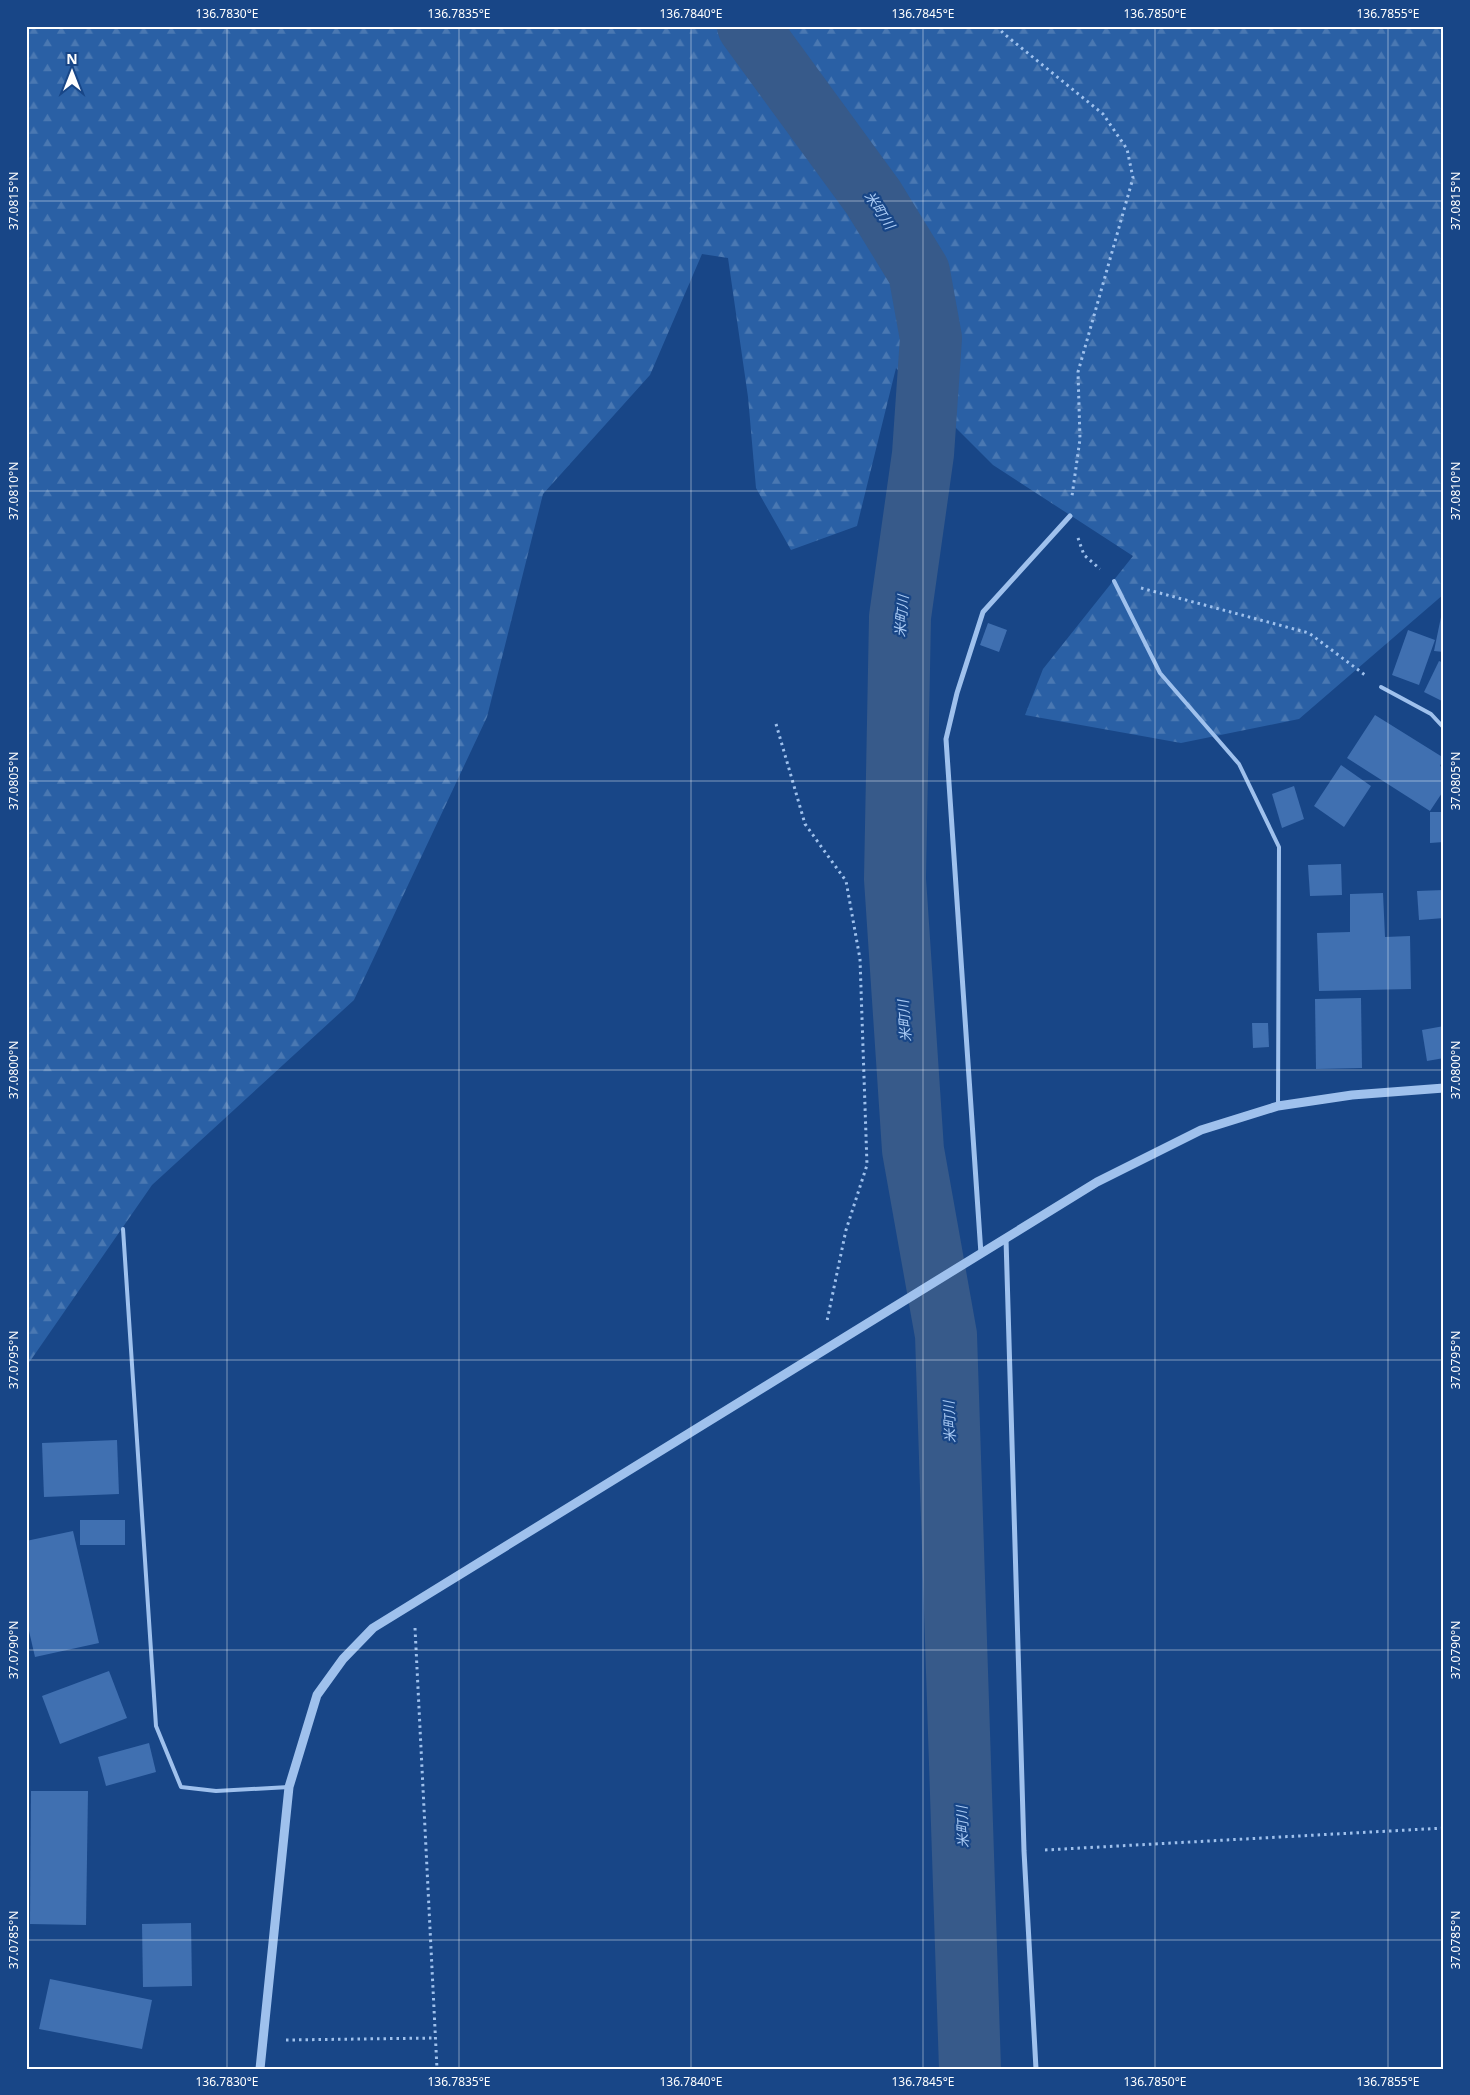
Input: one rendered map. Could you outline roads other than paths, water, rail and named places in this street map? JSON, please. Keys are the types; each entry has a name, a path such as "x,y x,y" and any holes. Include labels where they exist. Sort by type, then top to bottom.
{"street":[{"path":"981,1255 946,739 957,693 983,612 1070,516"},
{"path":"260,2069 289,1787 317,1695 343,1659 373,1628 970,1262 1097,1182 1201,1130 1278,1106 1352,1095 1444,1088"},
{"path":"1006,1239 1024,1851 1036,2069"}],"lane":[{"path":"1114,581 1160,673 1238,764 1279,847 1278,1106"},
{"path":"1381,687 1431,714 1444,728"},
{"path":"124,1229 156,1726 181,1787 216,1792 289,1787"}],"waterway":[{"name":"米町川","path":"748,26 873,197 919,272 931,338 923,454 900,617 895,879 913,1150 946,1335 970,2069"}]}
